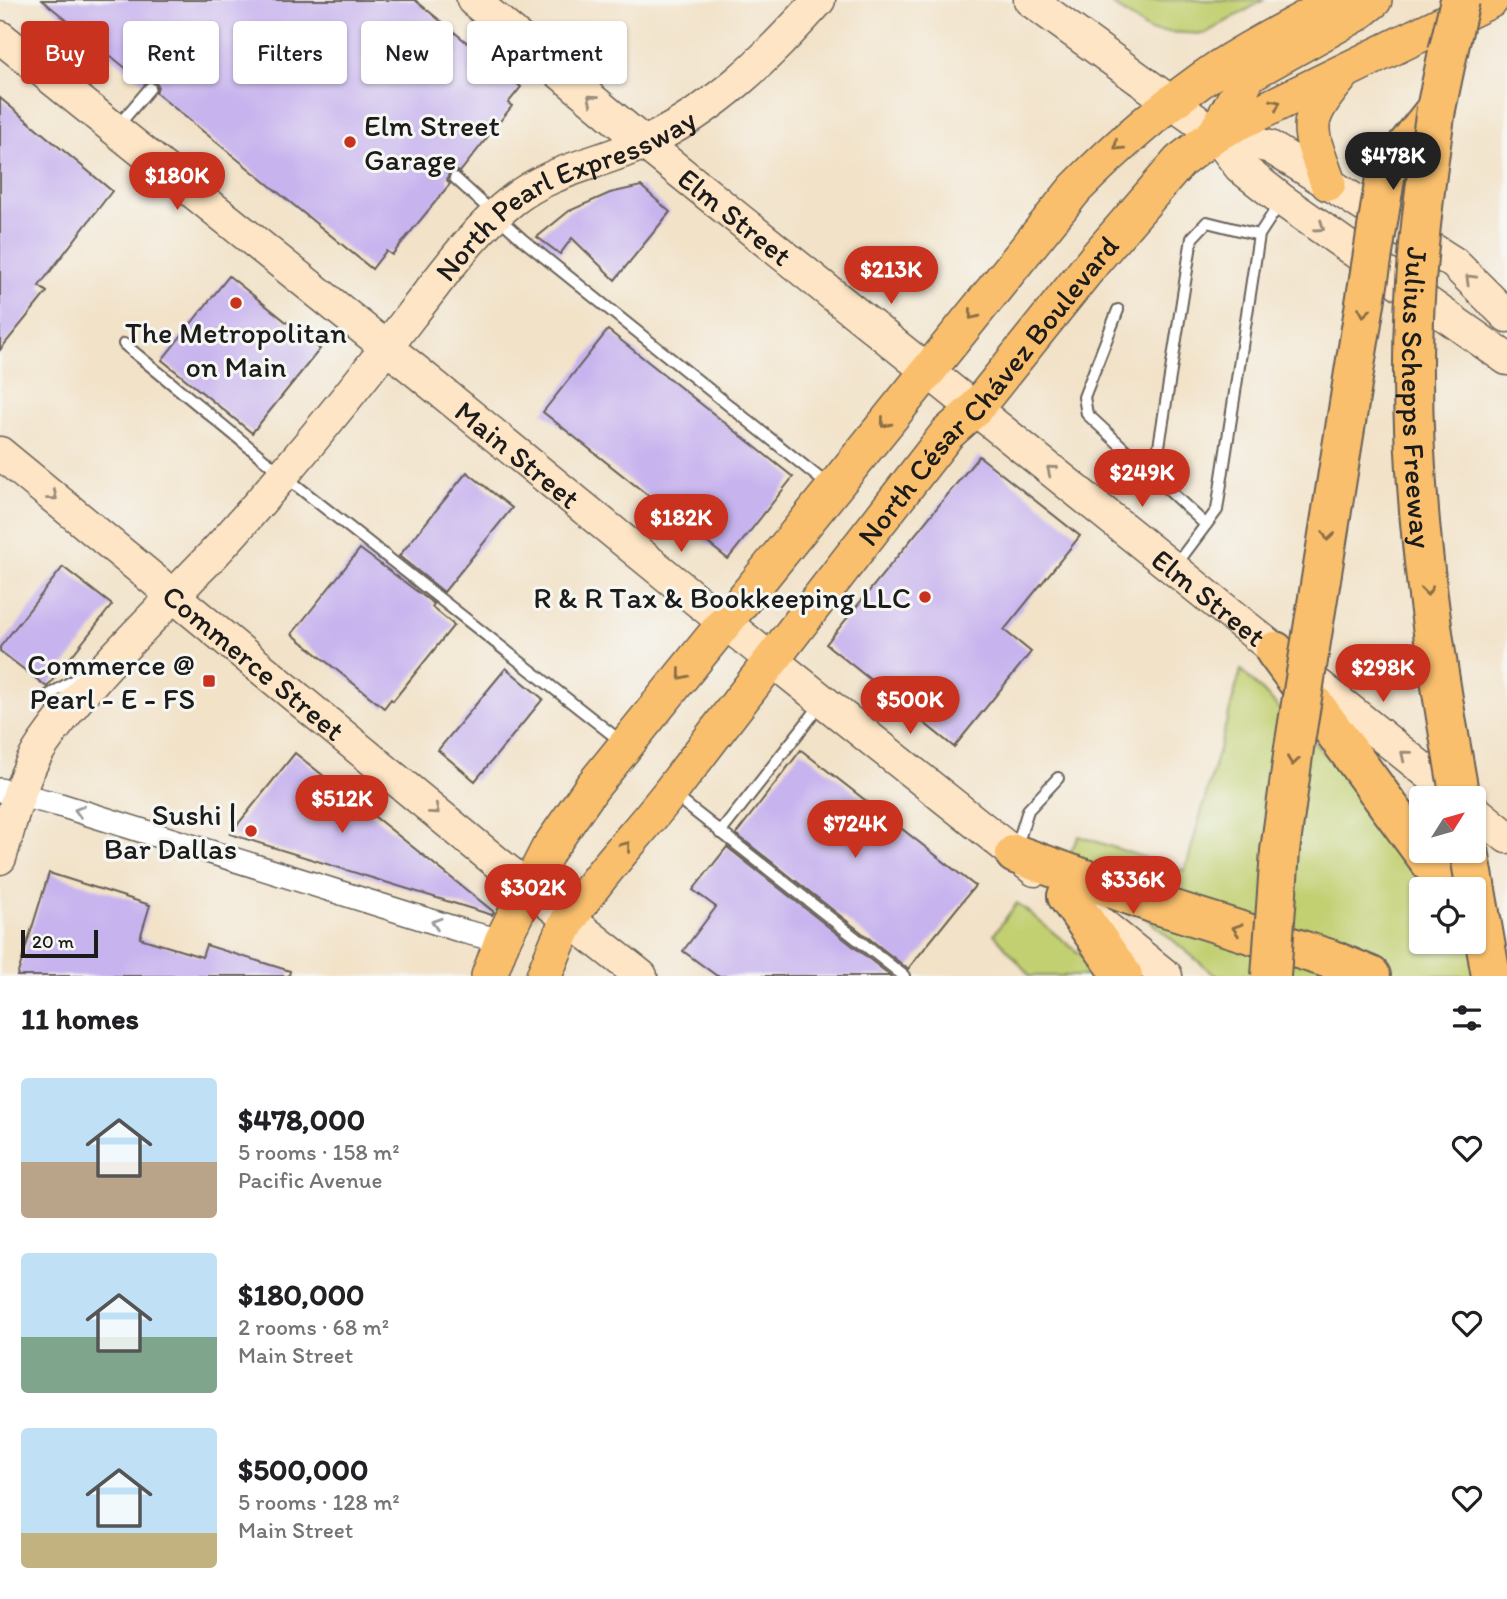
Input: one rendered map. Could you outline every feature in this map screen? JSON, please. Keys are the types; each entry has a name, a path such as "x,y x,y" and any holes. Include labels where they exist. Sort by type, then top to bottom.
{"highway":[{"name":"Julius Schepps Freeway","path":"1457,786 1430,612 1419,517 1413,327 1423,202 1436,109 1460,0"},
{"path":"1271,976 1280,851 1294,748 1386,172 1436,109"},
{"path":"1275,651 1409,834"},
{"path":"1015,853 1155,904 1330,959 1371,976"},
{"path":"1471,863 1491,976"},
{"path":"1067,896 1123,976"},
{"path":"1486,935 1507,963"}],"main road":[{"name":"Elm Street","path":"473,0 644,143 1444,786"},
{"name":"North Pearl Expressway","path":"0,858 10,792 43,744 119,653 283,475 387,347 452,261 495,214 517,197 564,171 644,143 690,118 756,67 820,0"},
{"path":"1030,0 1215,134 1240,167 1282,200 1507,359"},
{"name":"North César Chávez Boulevard","path":"489,976 502,941 557,834 625,745 1076,189 1136,129 1170,103 1231,60 1338,0"},
{"path":"1215,134 1249,74 1355,15 1374,0"},
{"path":"1215,134 1491,0"},
{"name":"Main Street","path":"0,37 1166,976"},
{"path":"1328,183 1311,134 1312,120 1316,107 1346,70"},
{"path":"1215,134 1270,147 1328,183 1454,263 1507,316"},
{"name":"North César Chávez Boulevard","path":"544,976 569,919 593,886 670,792 947,433 975,409 1097,257 1180,161 1215,134"},
{"name":"Commerce Street","path":"0,453 640,976"},
{"path":"1486,820 1507,837"}],"street":[{"path":"10,792 502,941"}],"lane":[{"path":"115,129 150,88"},
{"path":"455,178 523,240 832,489"},
{"path":"1174,569 1217,510 1259,235 1282,200"},
{"path":"1154,478 1192,238 1208,222 1259,235"},
{"path":"1118,310 1084,397 1087,414 1206,525"},
{"path":"124,344 283,475 625,745"},
{"path":"720,833 823,701"},
{"path":"1015,853 1028,810 1058,778"},
{"path":"670,792 904,976"}],"green space":[{"path":"1106,0 1264,0 1204,34 1150,31"},
{"path":"1241,670 1328,757 1423,877 1409,877 1409,954 1476,954 1484,976 1216,976 1069,854 1079,836 1185,871"},
{"path":"1017,903 1107,976 1030,976 994,934"}],"building":[{"name":"Elm Street Garage","path":"42,0 415,0 441,21 361,21 361,84 453,84 453,31 467,43 467,84 517,84 521,87 508,103 512,106 460,172 453,170 449,173 447,180 450,184 392,255 386,251 372,269 156,93 156,84 219,84 219,21 123,21 123,66 109,55 109,21 68,21"},
{"path":"0,98 112,191 39,286 47,292 0,350"},
{"path":"641,186 670,212 615,280 572,238 560,254 537,237 569,211 610,193"},
{"path":"229,276 320,349 252,433 162,360"},
{"path":"608,330 793,477 728,559 543,412"},
{"path":"979,456 1080,536 1004,630 1031,652 954,747 826,644"},
{"path":"467,472 512,508 444,592 399,556"},
{"path":"360,549 434,604 432,607 454,625 393,701 391,699 384,708 292,634"},
{"path":"63,567 112,605 47,687 0,651 0,647"},
{"path":"506,668 543,699 475,781 438,750"},
{"path":"801,750 975,886 908,969 736,834"},
{"path":"295,753 494,912 492,915 230,834"},
{"path":"727,847 891,976 717,976 683,951 716,907 693,890"},
{"path":"49,873 150,905 140,938 202,957 206,945 290,971 289,976 17,976"}],"place":[{"name":"Elm Street Garage","path":"350,142"},
{"name":"The Metropolitan on Main","path":"236,303"},
{"name":"R & R Tax & Bookkeeping LLC","path":"925,597"},
{"name":"Commerce @ Pearl - E - FS","path":"209,681"},
{"name":"Sushi | Bar Dallas","path":"251,831"}]}
